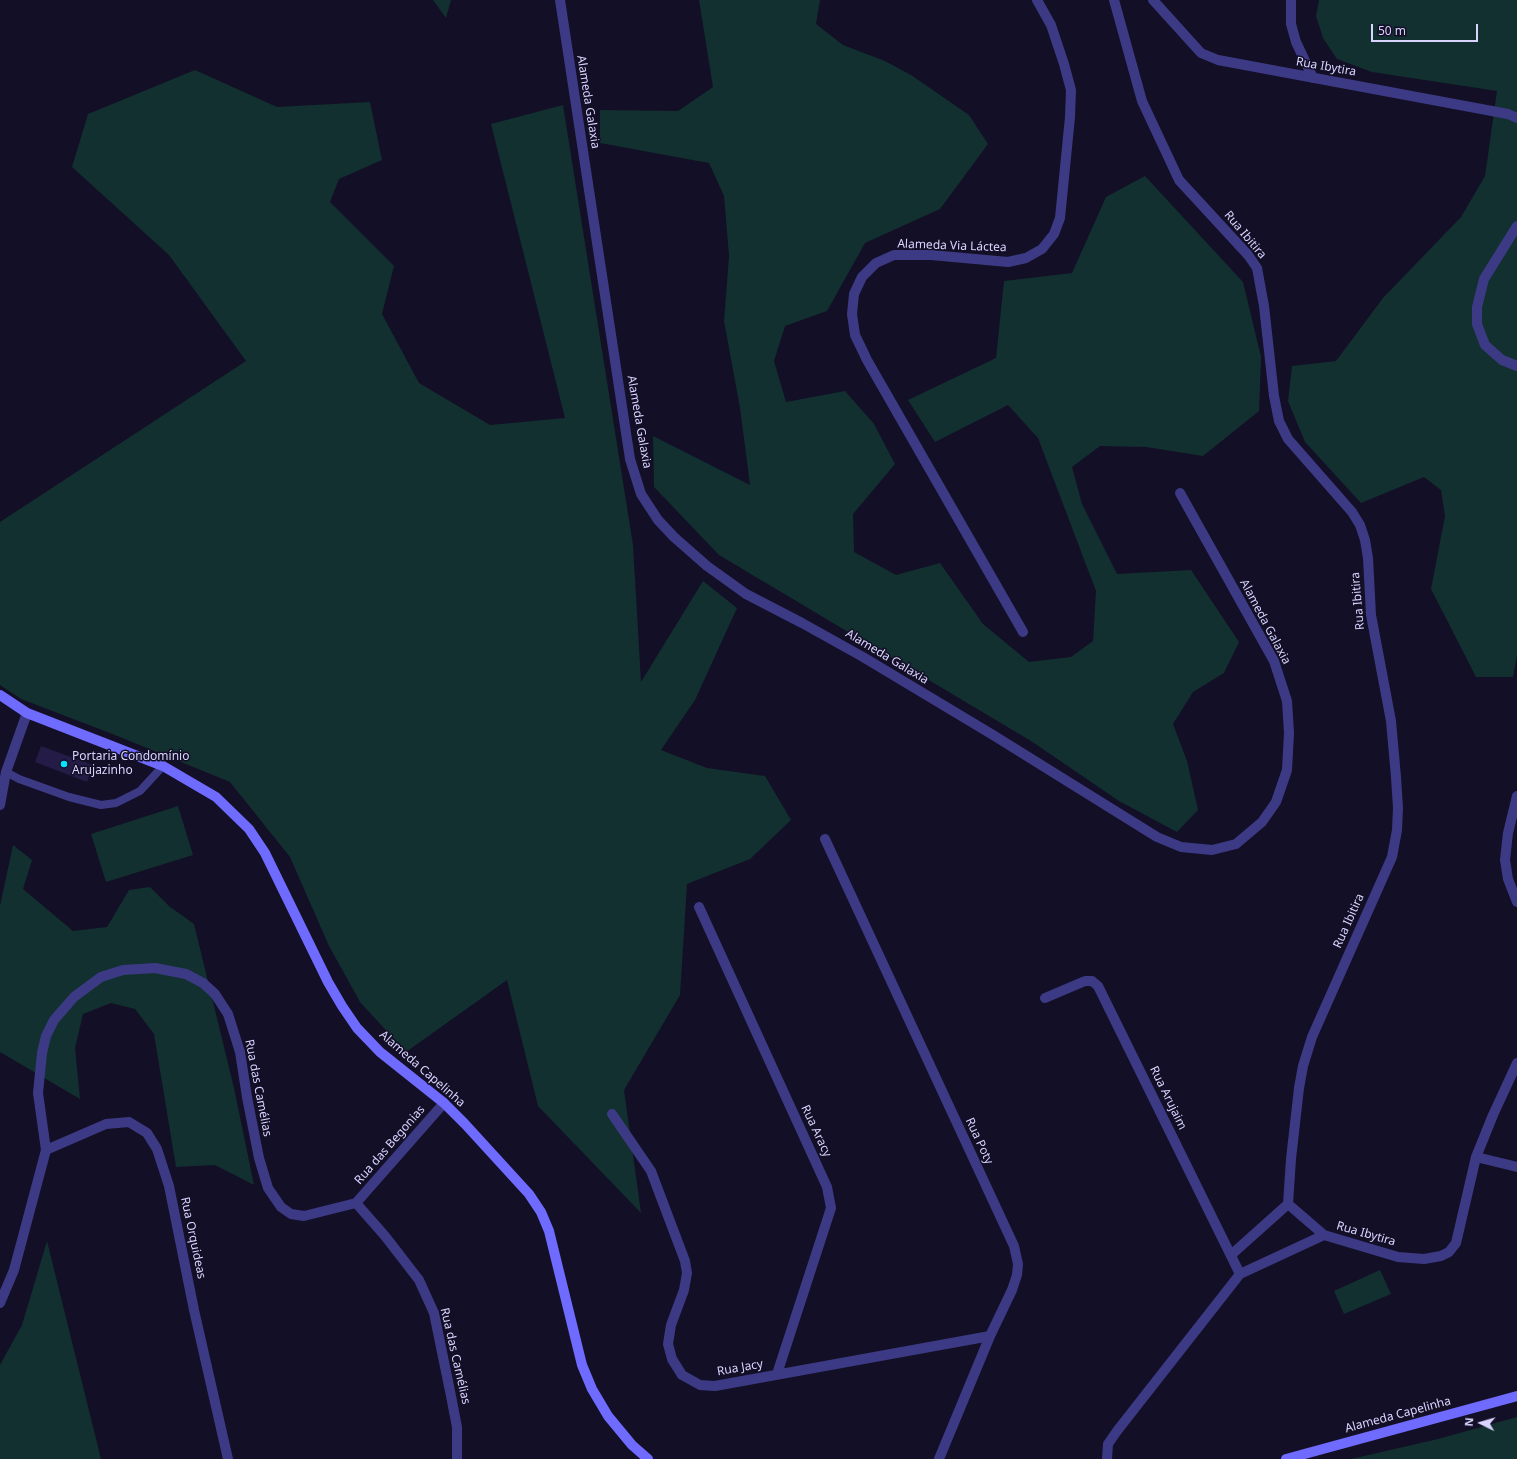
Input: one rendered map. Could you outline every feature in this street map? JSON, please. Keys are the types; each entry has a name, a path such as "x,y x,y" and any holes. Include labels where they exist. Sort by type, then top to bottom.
{"street":[{"name":"Alameda Galaxia","path":"560,0 630,459 641,494 658,520 674,537 707,566 746,594 802,622 863,657 993,735 1157,837 1181,847 1212,850 1236,844 1262,822 1276,802 1286,770 1290,734 1287,701 1274,661 1180,493"},
{"name":"Alameda Via Láctea","path":"1023,632 867,360 855,335 852,314 854,294 862,277 876,263 894,255 931,256 1008,262 1026,258 1042,249 1054,234 1060,218 1070,117 1071,90 1051,25 1037,0"},
{"name":"Rua Ibitira","path":"1114,0 1142,101 1179,180 1248,255 1257,268 1264,306 1274,396 1279,421 1288,438 1352,512 1360,525 1365,540 1368,558 1371,614 1391,721 1398,808 1397,830 1392,856 1312,1037 1303,1066 1291,1159 1288,1204"},
{"name":"Rua Ibytira","path":"1152,0 1201,53 1218,60 1508,114 1517,118"},
{"path":"1291,0 1291,24 1296,42 1313,78"},
{"path":"1517,226 1484,279 1477,307 1477,324 1485,345 1502,360 1517,366"},
{"name":"Alameda Capelinha","path":"0,695 26,713 163,766 216,797 249,829 265,853 328,982 357,1028 380,1052 444,1103 484,1144 529,1194 541,1212 550,1231 582,1365 589,1383 608,1416 632,1445 648,1459"},
{"path":"0,805 6,772 26,713"},
{"path":"1517,796 1508,833 1505,860 1508,879 1517,902"},
{"name":"Rua Poty","path":"825,839 1014,1246 1018,1264 1017,1275 1012,1290 990,1336 939,1459"},
{"name":"Rua Aracy","path":"699,907 827,1187 831,1208 777,1374"},
{"name":"Rua das Camélias","path":"0,1303 14,1270 46,1150 38,1093 42,1053 46,1036 54,1020 74,997 101,977 123,970 155,968 186,974 203,983 215,994 228,1014 240,1052 258,1158 268,1188 282,1207 291,1214 304,1216 356,1203 386,1236 419,1280 434,1313 457,1427 457,1459"},
{"name":"Rua Arujaim","path":"1045,998 1085,981 1092,981 1098,986 1240,1274"},
{"name":"Rua Ibytira","path":"1107,1459 1108,1444 1117,1431 1240,1274 1324,1235 1398,1257 1424,1259 1449,1252 1456,1243 1476,1157 1493,1115 1517,1063"},
{"name":"Rua das Begonias","path":"356,1203 444,1103"},
{"name":"Rua Jacy","path":"612,1114 651,1171 685,1260 687,1273 684,1290 671,1325 668,1344 672,1359 682,1375 700,1385 715,1386 990,1336"},
{"name":"Rua Orquideas","path":"46,1150 106,1124 129,1122 147,1133 157,1149 169,1186 194,1310 228,1459"},
{"path":"1476,1157 1517,1167"},
{"path":"1231,1255 1288,1204 1324,1235"},
{"name":"Alameda Capelinha","path":"1286,1459 1517,1396"}],"lane":[{"path":"6,772 19,779 69,797 101,805 116,803 140,791 163,766"}],"green space":[{"path":"433,0 451,0 446,18"},
{"path":"699,0 820,0 816,24 843,45 885,61 911,75 969,115 988,144 940,209 865,243 827,311 785,326 774,361 786,402 845,391 874,424 895,464 853,514 854,552 896,575 940,563 983,624 1029,662 1071,657 1093,641 1096,591 1038,438 1008,405 935,442 908,400 996,358 1004,281 1072,273 1106,197 1145,176 1243,282 1261,357 1259,411 1203,456 1146,447 1100,446 1072,467 1082,504 1117,574 1191,570 1239,642 1224,673 1193,692 1173,724 1187,761 1198,810 1177,832 1119,801 1031,741 719,555 654,487 653,436 750,485 740,408 724,321 729,256 724,196 709,163 600,143 600,110 678,111 713,87"},
{"path":"1319,0 1517,0 1517,655 1513,677 1476,677 1431,589 1445,516 1441,490 1424,477 1361,503 1305,442 1288,401 1292,366 1336,361 1383,298 1461,217 1485,176 1497,91 1372,72 1337,59 1323,38 1316,16"},
{"path":"195,70 277,107 370,102 382,160 339,179 330,202 394,266 382,314 419,383 490,425 565,418 491,124 563,105 633,545 641,682 703,581 737,608 695,700 661,750 707,768 765,776 791,820 750,859 687,884 680,995 624,1090 641,1213 538,1106 507,980 406,1052 360,1002 329,946 290,857 230,782 115,735 21,699 0,685 0,522 246,361 169,255 72,167 88,114"},
{"path":"178,806 193,855 106,882 91,834"},
{"path":"13,845 32,860 23,889 73,931 107,927 129,890 150,887 169,906 194,924 234,1088 254,1185 215,1165 176,1167 154,1034 135,1009 111,1003 83,1014 75,1048 80,1099 0,1052 0,906"},
{"path":"47,1241 101,1459 0,1459 0,1365 22,1325"},
{"path":"1380,1270 1391,1294 1344,1314 1334,1291"},
{"path":"1517,1417 1517,1459 1351,1459 1438,1439"}],"building":[{"name":"Portaria Condomínio Arujazinho","path":"41,746 93,765 87,782 35,762"}],"place":[{"name":"Portaria Condomínio Arujazinho","path":"64,764"}]}
